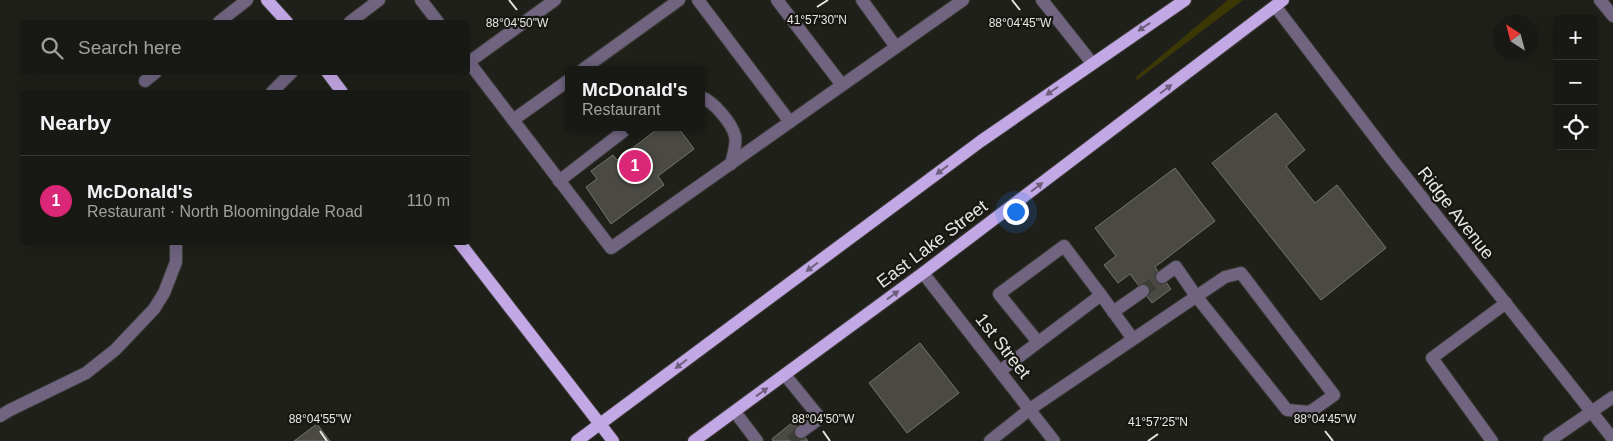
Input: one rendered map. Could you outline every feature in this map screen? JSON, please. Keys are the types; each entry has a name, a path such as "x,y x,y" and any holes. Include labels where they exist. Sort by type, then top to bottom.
{"main road":[{"path":"267,0 285,20"},
{"path":"577,441 981,141 1185,0"},
{"name":"East Lake Street","path":"694,441 923,273 1278,2"},
{"path":"329,75 340,90"},
{"path":"460,245 613,441"}],"street":[{"path":"222,20 247,0"},
{"path":"353,20 379,0"},
{"path":"421,0 436,20"},
{"path":"470,61 555,0"},
{"path":"588,66 680,0"},
{"path":"698,0 790,122"},
{"path":"777,0 842,85"},
{"path":"862,0 896,47"},
{"path":"470,65 611,248 964,0"},
{"path":"1042,0 1092,63"},
{"path":"1600,0 1613,16"},
{"name":"Ridge Avenue","path":"1278,2 1390,157 1613,438"},
{"path":"145,81 152,75"},
{"path":"274,90 289,75"},
{"path":"513,120 565,83"},
{"path":"705,99 725,117 736,136 731,164"},
{"path":"559,181 624,131"},
{"path":"0,416 86,373 115,350 154,309 164,293 176,262 176,245"},
{"path":"1038,342 999,294 1064,246 1133,340"},
{"path":"990,441 1030,410 1196,296 1225,277 1241,273 1334,395 1310,412 1287,410 1196,296 1176,267 1162,277"},
{"name":"1st Street","path":"923,273 1054,441"},
{"path":"1113,312 1143,291"},
{"path":"1000,371 1101,295"},
{"path":"1492,441 1432,358 1506,303"},
{"path":"785,375 820,418 801,432"},
{"path":"1549,441 1613,397"},
{"path":"735,412 757,441"}],"shaded area":[{"path":"1228,0 1243,0 1137,80 1136,77"}],"building":[{"path":"1276,113 1305,150 1286,166 1315,203 1337,185 1386,248 1321,300 1212,163"},
{"path":"655,131 681,131 694,149 658,176 664,185 611,224 586,187 597,179 591,171 613,155 617,160"},
{"path":"1175,168 1215,221 1155,267 1171,289 1152,303 1130,274 1118,283 1104,265 1116,256 1095,228"},
{"path":"920,343 959,393 907,433 869,383"},
{"path":"793,422 808,441 773,441 772,439"},
{"path":"317,424 330,441 294,441"}],"tunnel":[{"path":"1143,291 1162,277"},
{"path":"791,441 801,432"}],"place":[{"name":"McDonald's","path":"635,166"}]}
